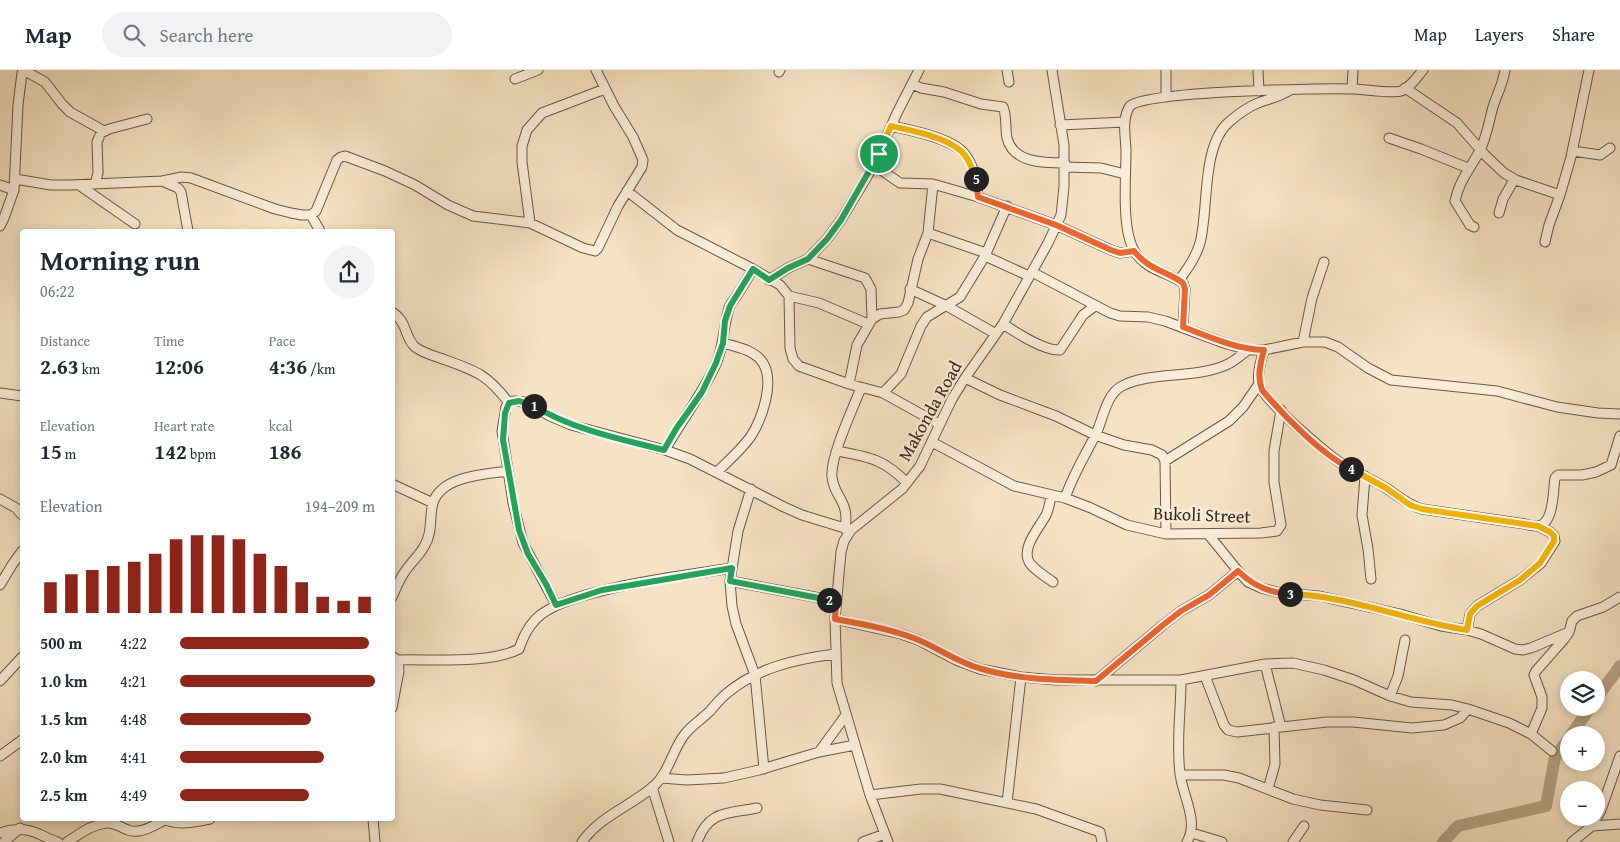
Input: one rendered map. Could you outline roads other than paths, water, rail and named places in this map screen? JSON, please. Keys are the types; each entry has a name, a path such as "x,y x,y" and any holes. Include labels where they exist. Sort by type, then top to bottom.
{"street":[{"path":"514,79 538,70"},
{"path":"15,179 51,185 79,185 191,178 275,209 311,215 316,211 322,200 337,160 345,156 415,185 473,216 530,222 583,248 595,251 642,167 643,160 633,137 596,70"},
{"path":"769,280 788,268 808,259 827,239 841,220 874,164 919,70"},
{"path":"1007,70 1009,82"},
{"name":"Makonda Road","path":"886,838 870,795 837,683 835,619 840,552 848,529 907,483 920,466 939,424 964,378 1003,324 1061,215 1065,165 1064,145 1052,70"},
{"path":"1166,70 1166,97"},
{"path":"1258,70 1258,91"},
{"path":"1352,89 1353,70"},
{"path":"1183,327 1185,289 1183,283 1142,261 1131,244 1126,216 1125,122 1127,112 1132,104 1166,97 1258,91 1352,89 1402,91 1412,84 1423,70"},
{"path":"1474,227 1470,225 1455,201 1459,186 1480,150 1501,89 1505,70"},
{"path":"1545,242 1572,151 1588,70"},
{"path":"0,226 14,190 19,71 45,82 70,112 104,131"},
{"path":"912,84 981,104 1003,107 1008,140 1012,148 1027,160 1101,168 1125,174"},
{"path":"1405,88 1457,123 1480,150 1514,180 1560,195"},
{"path":"530,222 522,162 522,146 527,130 542,113 605,89"},
{"path":"1179,280 1195,256 1200,242 1205,197 1216,139 1229,122 1249,108 1266,100 1279,98 1290,90"},
{"path":"95,184 98,173 97,142 101,133 148,119"},
{"path":"1060,124 1125,122"},
{"path":"891,126 933,137 962,151 969,160 976,179 978,197"},
{"path":"1389,138 1468,168"},
{"path":"1572,151 1598,155 1603,154 1610,148"},
{"path":"874,164 900,183 933,184 978,197 1056,225 1111,250 1120,253 1134,251"},
{"path":"1499,213 1514,180"},
{"path":"162,181 178,188 181,192 188,229"},
{"path":"849,384 857,345 870,321 880,314 904,310 908,303 918,259 928,233 933,184"},
{"path":"0,185 14,190"},
{"path":"79,185 135,224"},
{"path":"627,191 677,230 753,269 780,285 789,296 819,303 870,321"},
{"path":"883,393 901,374 921,326 927,317 960,297 985,255 1006,206"},
{"path":"311,215 319,229"},
{"path":"928,233 1030,274 1095,306 1120,316 1148,317 1248,350 1264,350 1303,342 1325,342 1338,347 1368,368 1391,380 1497,391 1557,407 1620,414"},
{"path":"808,259 865,278 870,289 870,321"},
{"path":"1303,342 1312,298 1324,262"},
{"path":"664,450 702,392 723,343 725,321 730,306 753,269"},
{"path":"910,289 947,306 996,334"},
{"path":"789,296 790,348 793,359 799,366 861,388 883,393 939,424"},
{"path":"1003,324 1037,343 1060,350 1083,315 1095,306"},
{"path":"395,315 403,323 410,341 415,347 427,354 480,373 498,389 509,403"},
{"path":"717,472 751,436 768,394 768,377 763,363 756,356 742,348 723,343"},
{"path":"1065,498 1111,397 1121,386 1142,380 1204,373 1228,365 1248,350"},
{"path":"1264,350 1259,367 1259,384 1262,390 1281,410 1343,465 1386,488 1410,505 1422,509 1538,526 1554,536 1554,541 1540,563 1520,580 1477,606 1470,614 1467,630"},
{"path":"964,378 1009,399 1056,416 1095,435 1124,445 1152,450 1162,456 1165,461 1166,534"},
{"path":"1165,461 1229,421 1243,407 1259,384"},
{"path":"509,403 524,402 571,425 664,450 717,472 802,515 848,529 845,505 832,479 832,470 837,450 861,388"},
{"path":"0,393 20,396"},
{"path":"509,403 506,407 502,431 513,503 523,543 556,605"},
{"name":"Bukoli Street","path":"932,442 1014,486 1065,498 1091,508 1127,526 1166,534 1262,533 1277,531 1281,525 1274,482 1274,451 1281,410"},
{"path":"1538,526 1544,523 1550,514 1555,478 1558,475 1582,475 1596,472 1611,465 1620,436"},
{"path":"837,450 885,463 907,483"},
{"path":"395,591 403,574 425,546 430,536 433,502 441,492 450,484 481,474 508,471"},
{"path":"1365,476 1362,515 1371,579"},
{"path":"395,485 433,502"},
{"path":"751,489 738,531 730,581 736,624 756,675 764,768"},
{"path":"1051,496 1046,514 1031,540 1027,555 1029,562 1053,582"},
{"path":"0,499 20,514"},
{"path":"1208,534 1248,582 1261,588 1281,593 1319,596 1400,614 1441,626 1467,630 1515,649 1523,650 1569,632"},
{"path":"0,585 20,554"},
{"path":"395,692 399,671 395,658 470,659 508,655 519,649 525,634 536,618 556,605 602,590 732,568"},
{"path":"1096,681 1181,611 1209,595 1238,571"},
{"path":"730,581 836,601"},
{"path":"1531,734 1542,708 1542,697 1534,675 1569,632 1572,621 1577,616 1603,607 1620,597"},
{"path":"835,619 901,634 980,669 1020,677 1096,681 1180,680 1264,664 1293,663 1324,670 1354,680 1390,696 1411,702 1452,705 1468,709 1531,734 1552,751"},
{"path":"1390,696 1398,676 1405,640"},
{"path":"582,842 589,832 602,821 652,787 661,778 684,735 726,694 756,675 804,658 835,654"},
{"path":"0,681 20,660"},
{"path":"1264,664 1277,727 1275,764 1268,789"},
{"path":"1205,676 1224,725 1228,730 1237,732 1327,722 1353,722 1412,728 1444,725 1460,718 1468,709"},
{"path":"1007,803 1020,677"},
{"path":"1180,680 1180,775 1192,821 1192,833 1187,842"},
{"path":"819,752 846,715"},
{"path":"0,756 20,741"},
{"path":"661,778 687,780 724,778 855,744"},
{"path":"1605,799 1620,756"},
{"path":"1180,775 1224,775 1239,778 1293,799 1320,805 1368,810"},
{"path":"652,787 669,842"},
{"path":"870,795 921,789 940,790 1007,803 1036,809 1098,831 1100,832 1102,842"},
{"path":"698,842 701,832 708,821 715,817 757,808"},
{"path":"67,842 85,829 107,822 134,832 142,831 161,821"},
{"path":"171,821 198,821"},
{"path":"373,821 375,842"},
{"path":"1605,825 1620,824"},
{"path":"1293,842 1304,826"},
{"path":"1572,842 1592,826"},
{"path":"0,833 20,828 58,842"},
{"path":"4,842 20,828"},
{"path":"1192,833 1222,842"},
{"path":"863,842 886,838"}],"waterway":[{"path":"1605,687 1620,666"},
{"path":"1577,726 1584,716"},
{"path":"1443,842 1458,826 1546,806 1555,757 1560,750"}]}
